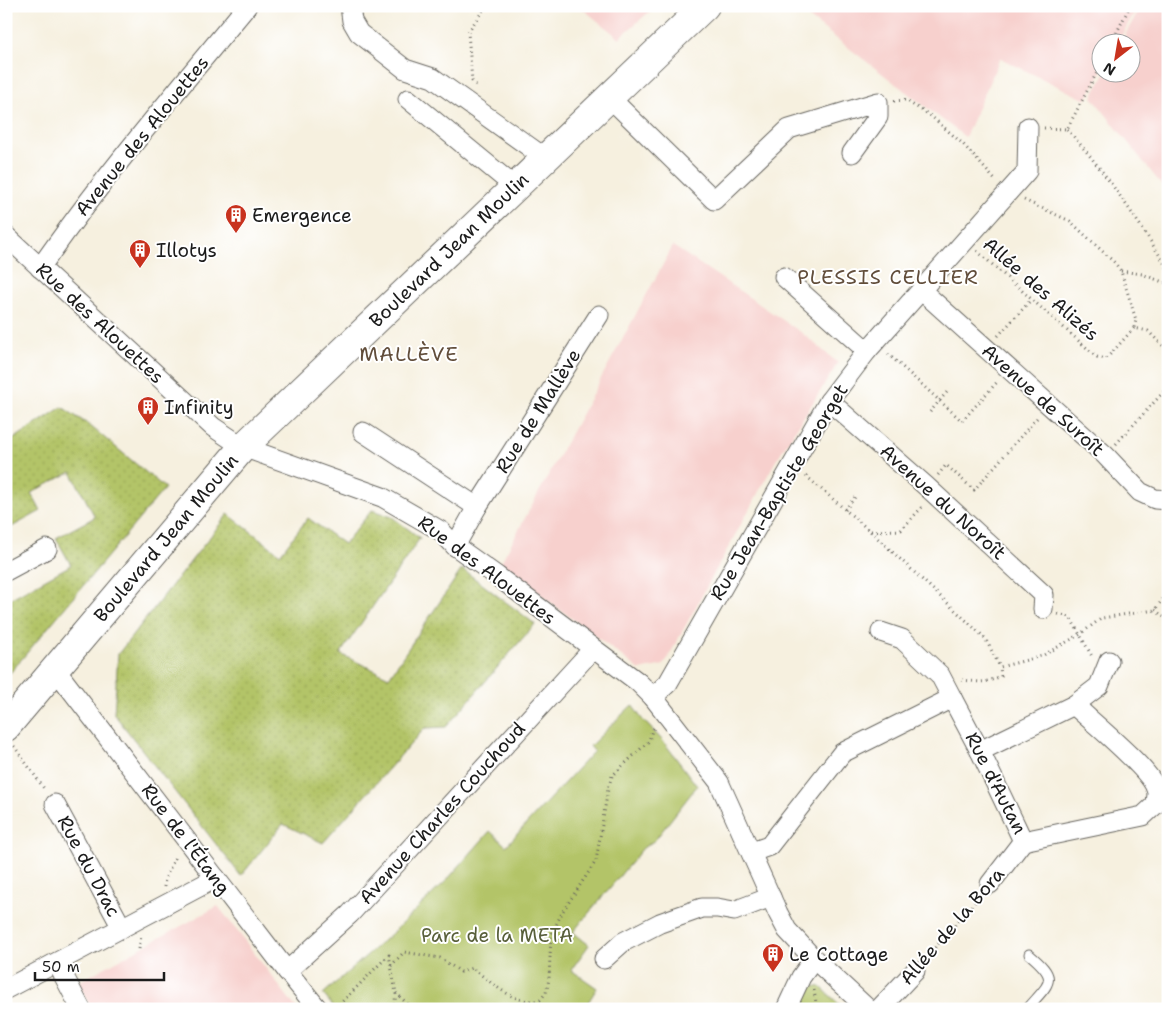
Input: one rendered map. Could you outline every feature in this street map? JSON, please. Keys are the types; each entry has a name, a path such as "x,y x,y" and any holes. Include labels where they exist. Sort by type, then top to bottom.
{"main road":[{"name":"Boulevard Jean Moulin","path":"8,735 56,669 243,447 704,6"}],"street":[{"name":"Avenue des Alouettes","path":"40,268 65,231 247,6"},
{"path":"350,6 352,21 359,33 405,69 433,78 545,158"},
{"path":"609,97 714,200 788,129 878,102 878,117 852,153"},
{"path":"408,99 515,187"},
{"name":"Rue Jean-Baptiste Georget","path":"653,696 668,683 830,401 871,347 1027,172 1028,127"},
{"name":"Rue des Alouettes","path":"6,236 213,426 243,447 382,497 441,531 455,546 638,682 653,696 719,782 787,930 814,959 868,1009"},
{"path":"784,277 871,347"},
{"name":"Avenue de Suroît","path":"922,291 1105,455 1140,492 1155,499 1168,500"},
{"name":"Rue de Mallève","path":"455,546 477,507 599,315"},
{"name":"Avenue du Noroît","path":"830,401 931,490 1044,595 1043,609"},
{"path":"363,432 477,507"},
{"path":"6,571 47,549"},
{"name":"Rue d'Autan","path":"881,632 902,639 940,675 1024,841 1143,816 1156,804 1157,790 1151,779 1137,763 1074,705"},
{"name":"Avenue Charles Couchoud","path":"286,971 350,914 593,649"},
{"path":"980,751 1074,705 1099,686 1109,660"},
{"name":"Rue de l'Étang","path":"56,669 286,971 318,1009"},
{"path":"752,852 769,846 842,753 948,691"},
{"name":"Rue du Drac","path":"55,804 122,928"},
{"name":"Allée de la Bora","path":"990,884 1024,841"},
{"name":"Rue du Drac","path":"6,989 216,878"},
{"path":"604,959 623,942 660,923 702,908 734,911 771,897"},
{"path":"786,1009 801,977 814,959"},
{"path":"57,963 82,1009"},
{"name":"Allée de la Bora","path":"879,1009 915,971"}],"lane":[{"path":"1027,1009 1049,980 1048,972 1029,954"}],"path":[{"path":"478,86 472,81 468,32 486,6"},
{"path":"1117,32 1130,6"},
{"path":"1067,129 1092,81"},
{"path":"878,102 905,100 931,116 963,144 994,179 1010,193 1070,220 1121,271 1136,320 1134,328 1148,332 1168,351"},
{"path":"1028,127 1067,129 1096,161 1136,217 1168,270"},
{"name":"Allée des Alizés","path":"965,241 1097,357 1106,359 1134,328"},
{"path":"1121,271 1142,274 1168,284"},
{"path":"986,349 1032,300"},
{"path":"871,347 940,401 962,421 1008,369"},
{"path":"1105,455 1168,387"},
{"path":"930,412 947,392"},
{"path":"870,531 901,530 931,490 946,466 974,490 1048,405"},
{"path":"792,465 870,531 985,638 1000,667 1001,676 984,683 954,680 948,691"},
{"path":"845,510 855,497"},
{"path":"1000,667 1042,656 1079,635 1102,618 1155,610 1168,592"},
{"path":"1043,609 1070,617 1079,635"},
{"path":"1155,610 1168,620"},
{"path":"391,966 404,952 440,958 461,972 472,968 507,993 523,1001 540,1000 546,993 549,979 551,935 563,911 596,861 608,789 612,776 649,740 652,730 667,715"},
{"path":"8,735 55,804"},
{"name":"Allée de la Bora","path":"915,971 990,884"},
{"path":"334,1009 363,983 366,977 389,955 396,993 394,1009"},
{"path":"815,990 817,1009"},
{"path":"396,993 413,1009"}],"shaded area":[{"path":"579,6 656,6 619,38"},
{"path":"794,6 1138,6 1124,32 1092,32 1092,82 1096,82 1086,100 1000,58 965,137"},
{"path":"1141,6 1168,6 1168,193 1092,97 1100,82 1142,82 1142,32 1127,32"},
{"path":"673,246 802,333 838,363 775,462 664,665 640,670 500,564"},
{"path":"218,906 297,1009 92,1009 78,982"}],"green space":[{"path":"62,407 89,425 165,488 10,673 6,672 6,601 71,565 56,538 95,517 71,472 31,493 41,511 6,530 6,444"},
{"path":"372,510 392,517 420,538 340,654 389,677 462,569 535,624 446,727 425,728 323,843 283,824 241,876 114,714 118,654 228,514 280,554 308,518 344,544"},
{"name":"Parc de la META","path":"632,705 642,719 663,741 697,786 655,840 643,848 573,932 589,945 571,970 597,988 584,1009 335,1009 323,994 391,934 447,880 490,831 506,846 594,751 590,746"},
{"path":"814,986 821,987 844,1009 799,1009 809,990"}],"place":[{"name":"Emergence","path":"236,234"},
{"name":"Illotys","path":"140,269"},
{"name":"Infinity","path":"148,426"},
{"name":"Le Cottage","path":"773,973"}],"district":[{"name":"PLESSIS CELLIER","path":"888,277"},
{"name":"MALLÈVE","path":"409,354"}]}
